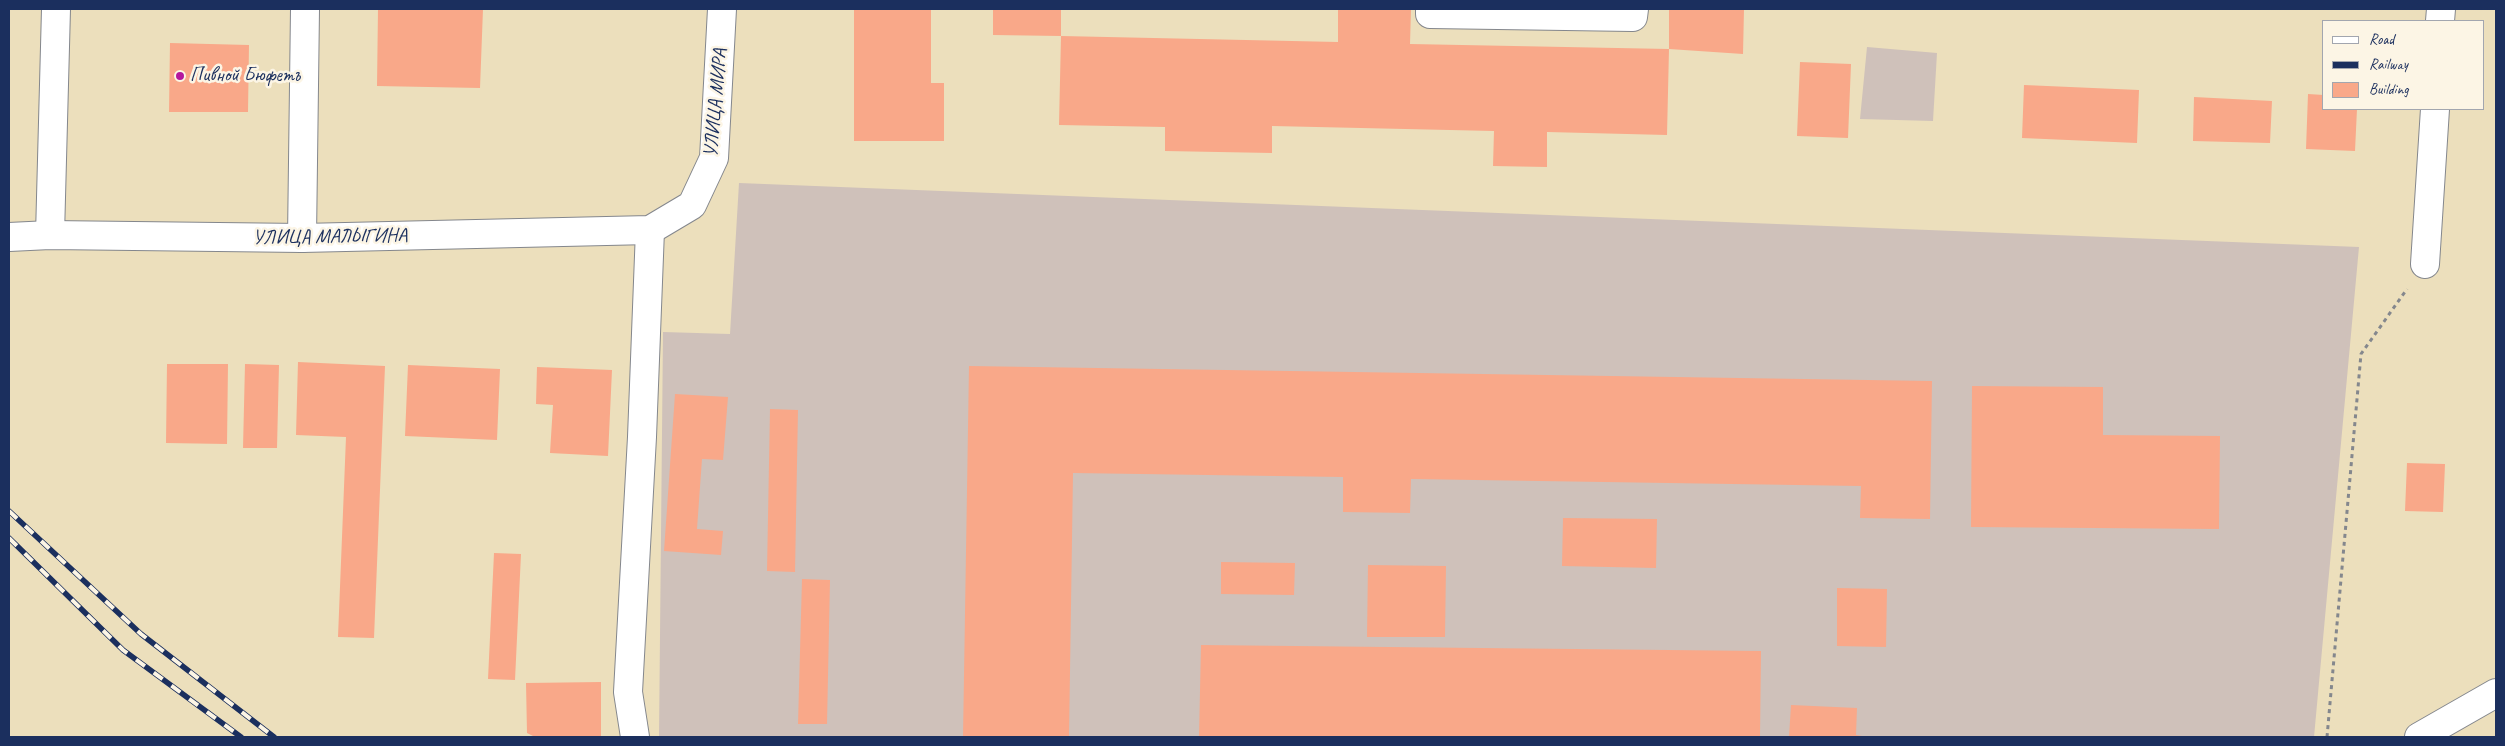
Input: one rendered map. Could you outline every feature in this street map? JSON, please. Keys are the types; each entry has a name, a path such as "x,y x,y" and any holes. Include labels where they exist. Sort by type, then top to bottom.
{"main road":[{"path":"50,235 56,9"},
{"path":"302,238 305,9"},
{"name":"УЛИЦА МИРА","path":"650,230 692,204 714,158 722,9"},
{"path":"1430,9 1430,14 1634,16 1634,9"},
{"path":"2425,264 2435,110"},
{"path":"635,737 628,692 642,437 650,230"},
{"name":"УЛИЦА МАЛЫГИНА","path":"9,237 50,235 302,238 650,230"},
{"path":"2419,737 2496,693"}],"path":[{"path":"2327,737 2361,354 2425,264"}],"shaded area":[{"path":"1867,47 1937,53 1933,121 1860,119"},
{"path":"739,183 2359,247 2314,737 659,737 663,332 730,334"}],"building":[{"path":"378,9 483,9 480,88 377,86"},
{"path":"854,9 931,9 931,83 944,83 944,141 854,141"},
{"path":"993,9 1061,9 1061,36 993,35"},
{"path":"1338,9 1411,9 1410,44 1669,49 1667,135 1547,132 1547,167 1493,166 1494,131 1272,126 1272,153 1165,151 1165,127 1059,125 1061,36 1338,42"},
{"path":"1669,9 1744,9 1743,54 1669,49"},
{"path":"170,43 249,45 248,112 169,112"},
{"path":"1800,62 1851,64 1848,138 1797,136"},
{"path":"2024,85 2139,90 2137,143 2022,138"},
{"path":"2308,94 2322,95 2322,110 2357,110 2355,151 2306,149"},
{"path":"2194,97 2272,101 2270,143 2193,141"},
{"path":"298,362 385,366 374,638 338,637 346,437 296,435"},
{"path":"167,364 228,364 227,444 166,443"},
{"path":"245,364 279,365 277,448 243,448"},
{"path":"408,365 500,369 497,440 405,436"},
{"path":"969,366 1932,381 1930,519 1860,518 1861,486 1411,479 1410,513 1343,512 1343,477 1073,473 1069,737 963,737"},
{"path":"537,367 612,370 608,456 550,453 553,405 536,404"},
{"path":"1972,386 2103,387 2103,435 2220,436 2219,529 1971,527"},
{"path":"675,394 728,397 723,460 702,459 697,529 723,531 721,555 664,551"},
{"path":"770,409 798,410 795,572 767,571"},
{"path":"2407,463 2445,464 2443,512 2405,511"},
{"path":"1563,518 1657,519 1656,568 1562,566"},
{"path":"494,553 521,554 515,680 488,679"},
{"path":"1221,562 1295,563 1294,595 1221,594"},
{"path":"1368,565 1446,566 1445,637 1367,637"},
{"path":"802,579 830,580 827,724 798,724"},
{"path":"1837,588 1887,589 1886,647 1837,646"},
{"path":"1201,645 1761,651 1760,737 1199,737"},
{"path":"601,682 601,737 535,737 527,733 526,683"},
{"path":"1791,705 1857,708 1856,735 1868,737 1789,737"}],"railway":[{"path":"9,511 141,634 274,737"},
{"path":"9,538 123,650 241,737"}],"place":[{"name":"Пивной Бюфетъ","path":"180,76"}]}
